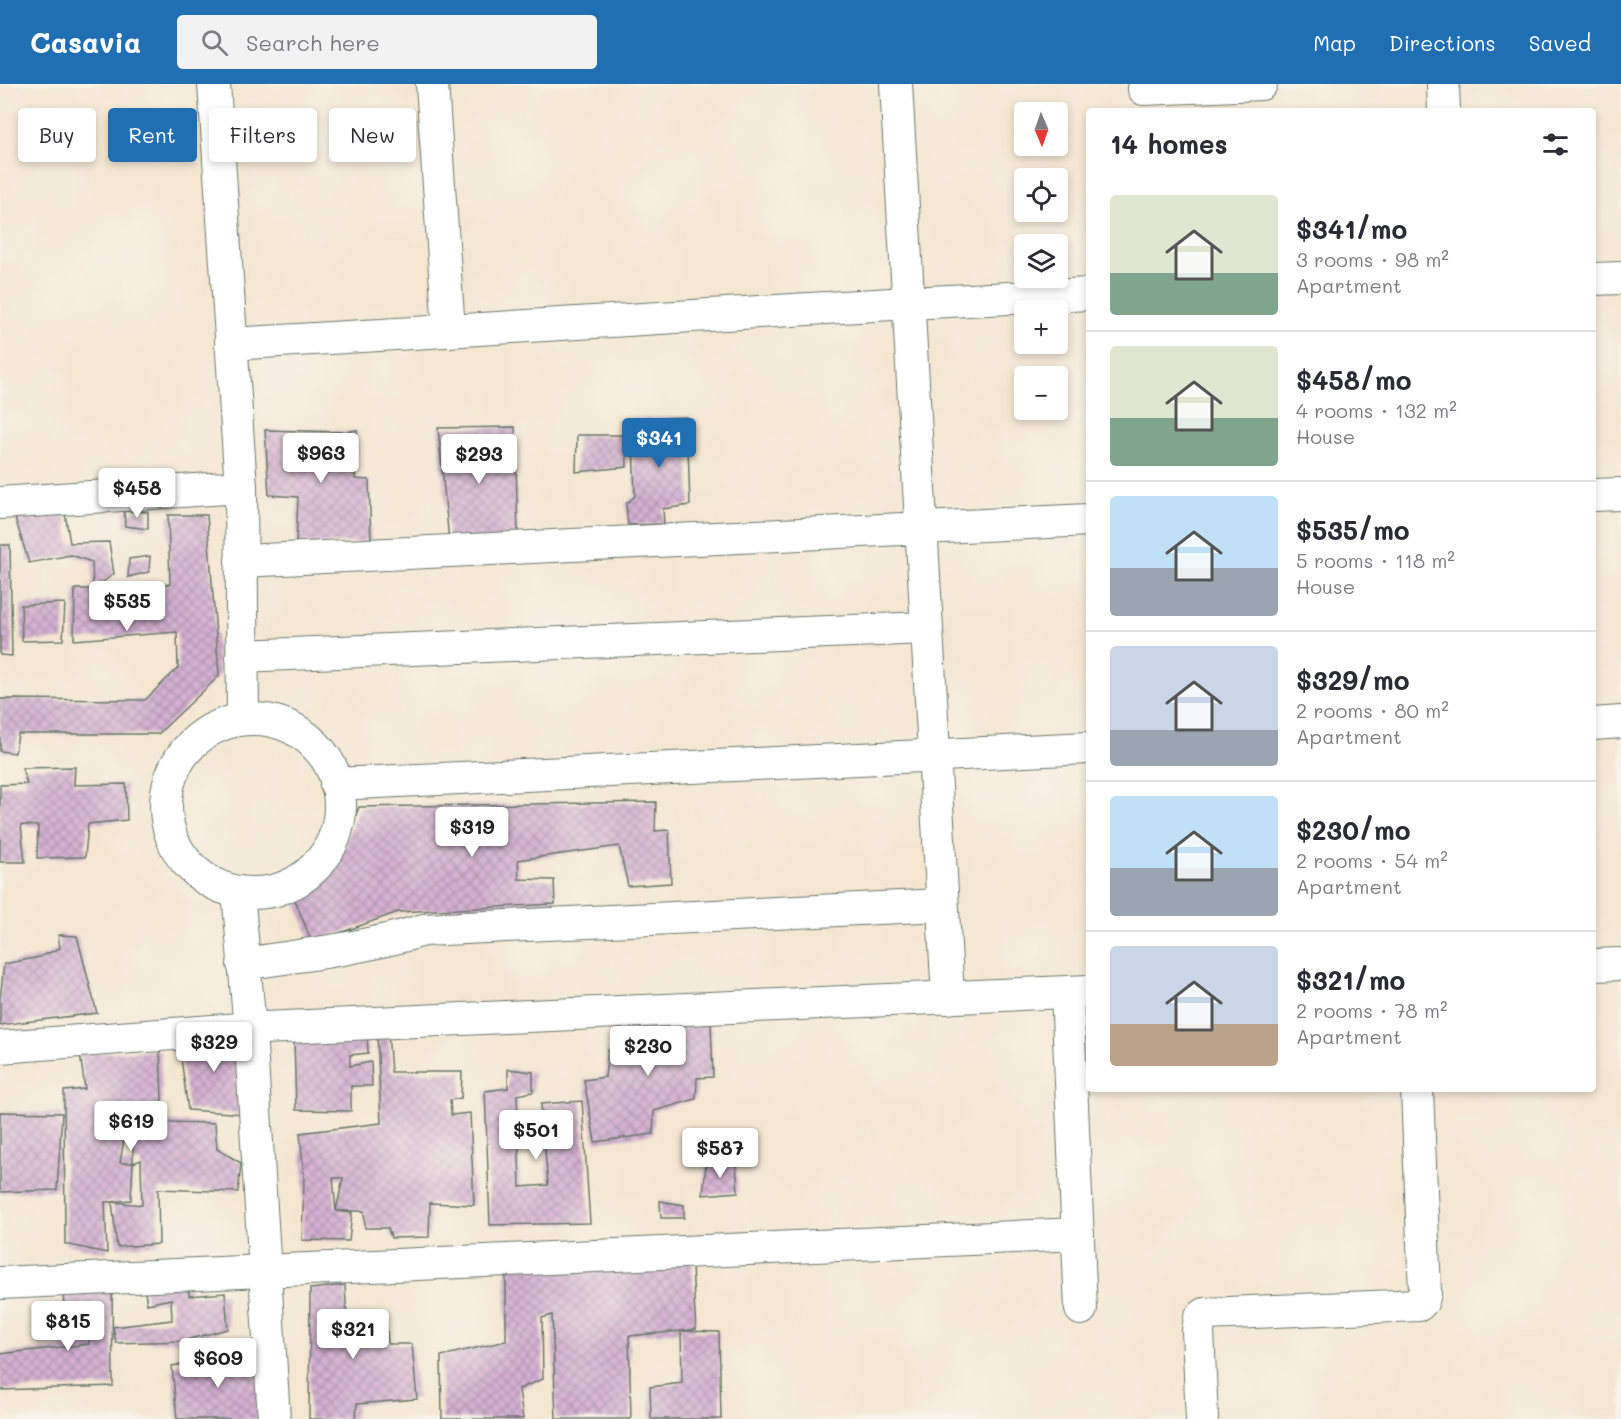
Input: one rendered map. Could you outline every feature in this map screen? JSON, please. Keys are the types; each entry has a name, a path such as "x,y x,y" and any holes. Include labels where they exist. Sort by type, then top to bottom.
{"street":[{"path":"214,84 241,487 243,719"},
{"path":"432,84 449,331"},
{"path":"896,84 948,998"},
{"path":"1144,95 1261,84"},
{"path":"1443,84 1444,108"},
{"path":"1596,279 1621,278"},
{"path":"231,344 1086,294"},
{"path":"0,503 241,487"},
{"path":"1596,495 1621,494"},
{"path":"241,561 1086,520"},
{"path":"242,656 926,628"},
{"path":"243,719 273,721 301,733 314,743 332,768 340,797 339,818 330,847 312,870 290,884 261,893 238,892 209,882 186,862 168,830 165,800 172,770 189,746 213,727 243,719"},
{"path":"1596,724 1621,722"},
{"path":"336,784 1086,748"},
{"path":"238,892 250,1029 274,1419"},
{"path":"243,964 350,948 424,930 942,905"},
{"path":"1596,965 1621,964"},
{"path":"0,1047 250,1029 1078,991 1078,1234 1081,1309"},
{"path":"1202,1419 1198,1331 1200,1318 1205,1314 1419,1305 1423,1301 1425,1293 1417,1092"},
{"path":"0,1283 1078,1234"}],"building":[{"path":"687,417 690,505 663,509 664,524 628,525 626,504 635,496 632,419"},
{"path":"515,427 518,536 450,551 438,428"},
{"path":"265,430 346,432 357,430 355,479 369,480 371,542 296,544 298,497 269,495"},
{"path":"577,435 626,435 627,467 576,472"},
{"path":"124,511 148,512 148,529 125,526"},
{"path":"65,513 70,543 109,542 114,574 93,589 92,562 71,555 29,563 15,518"},
{"path":"168,515 207,515 219,676 158,734 18,734 15,753 0,751 0,699 145,700 178,668 177,632 74,640 75,589 170,584"},
{"path":"0,545 10,545 12,656 0,655"},
{"path":"150,556 149,572 128,577 129,559"},
{"path":"65,603 63,640 22,641 21,605"},
{"path":"75,767 74,785 126,784 127,820 88,824 85,857 37,858 38,826 21,825 25,862 0,862 0,785 27,784 22,768"},
{"path":"656,802 655,831 669,830 671,883 628,886 619,846 518,860 519,879 554,880 555,904 398,912 312,943 295,900 319,884 339,860 359,807"},
{"path":"58,935 77,936 97,1013 0,1025 4,964 40,957 60,948"},
{"path":"619,1023 711,1024 713,1077 697,1078 696,1099 654,1111 653,1134 595,1142 584,1080 605,1077 608,1050 619,1050"},
{"path":"239,1029 244,1114 188,1110 179,1043"},
{"path":"388,1032 391,1072 462,1072 461,1098 450,1100 451,1115 470,1113 474,1205 430,1203 429,1237 391,1238 388,1228 365,1228 364,1211 336,1211 352,1213 349,1241 302,1240 304,1177 300,1133 381,1123 377,1033","holes":["333,1178 343,1178 336,1211"]},
{"path":"367,1034 368,1053 350,1055 350,1066 371,1062 372,1086 351,1086 351,1111 296,1110 294,1039"},
{"path":"160,1050 163,1122 215,1123 217,1149 241,1163 238,1192 158,1189 159,1244 117,1247 112,1202 142,1205 141,1160 133,1163 131,1200 105,1202 107,1253 65,1244 64,1091 85,1089 80,1054","holes":["103,1121 116,1121 124,1139 105,1139","133,1137 133,1163 120,1163 124,1139"]},
{"path":"508,1069 533,1072 533,1092 517,1095 520,1187 548,1185 541,1104 582,1101 590,1223 490,1225 485,1091 508,1088"},
{"path":"0,1112 62,1113 57,1190 0,1192"},
{"path":"706,1164 736,1164 738,1192 703,1195"},
{"path":"660,1201 684,1205 684,1218 661,1218"},
{"path":"691,1252 696,1329 629,1336 631,1419 556,1419 552,1315 542,1318 543,1379 519,1389 523,1419 442,1419 441,1356 506,1341 506,1260"},
{"path":"188,1282 189,1296 225,1293 228,1329 182,1341 116,1343 113,1327 172,1320 171,1299 147,1304 144,1287"},
{"path":"345,1285 347,1321 386,1319 388,1344 412,1344 417,1399 357,1404 355,1419 309,1419 310,1289"},
{"path":"112,1288 113,1386 0,1390 0,1354 89,1344 89,1310 64,1310 63,1291"},
{"path":"681,1331 719,1332 721,1419 651,1419 650,1387 682,1383"},
{"path":"257,1354 261,1419 177,1419 172,1366"}]}
